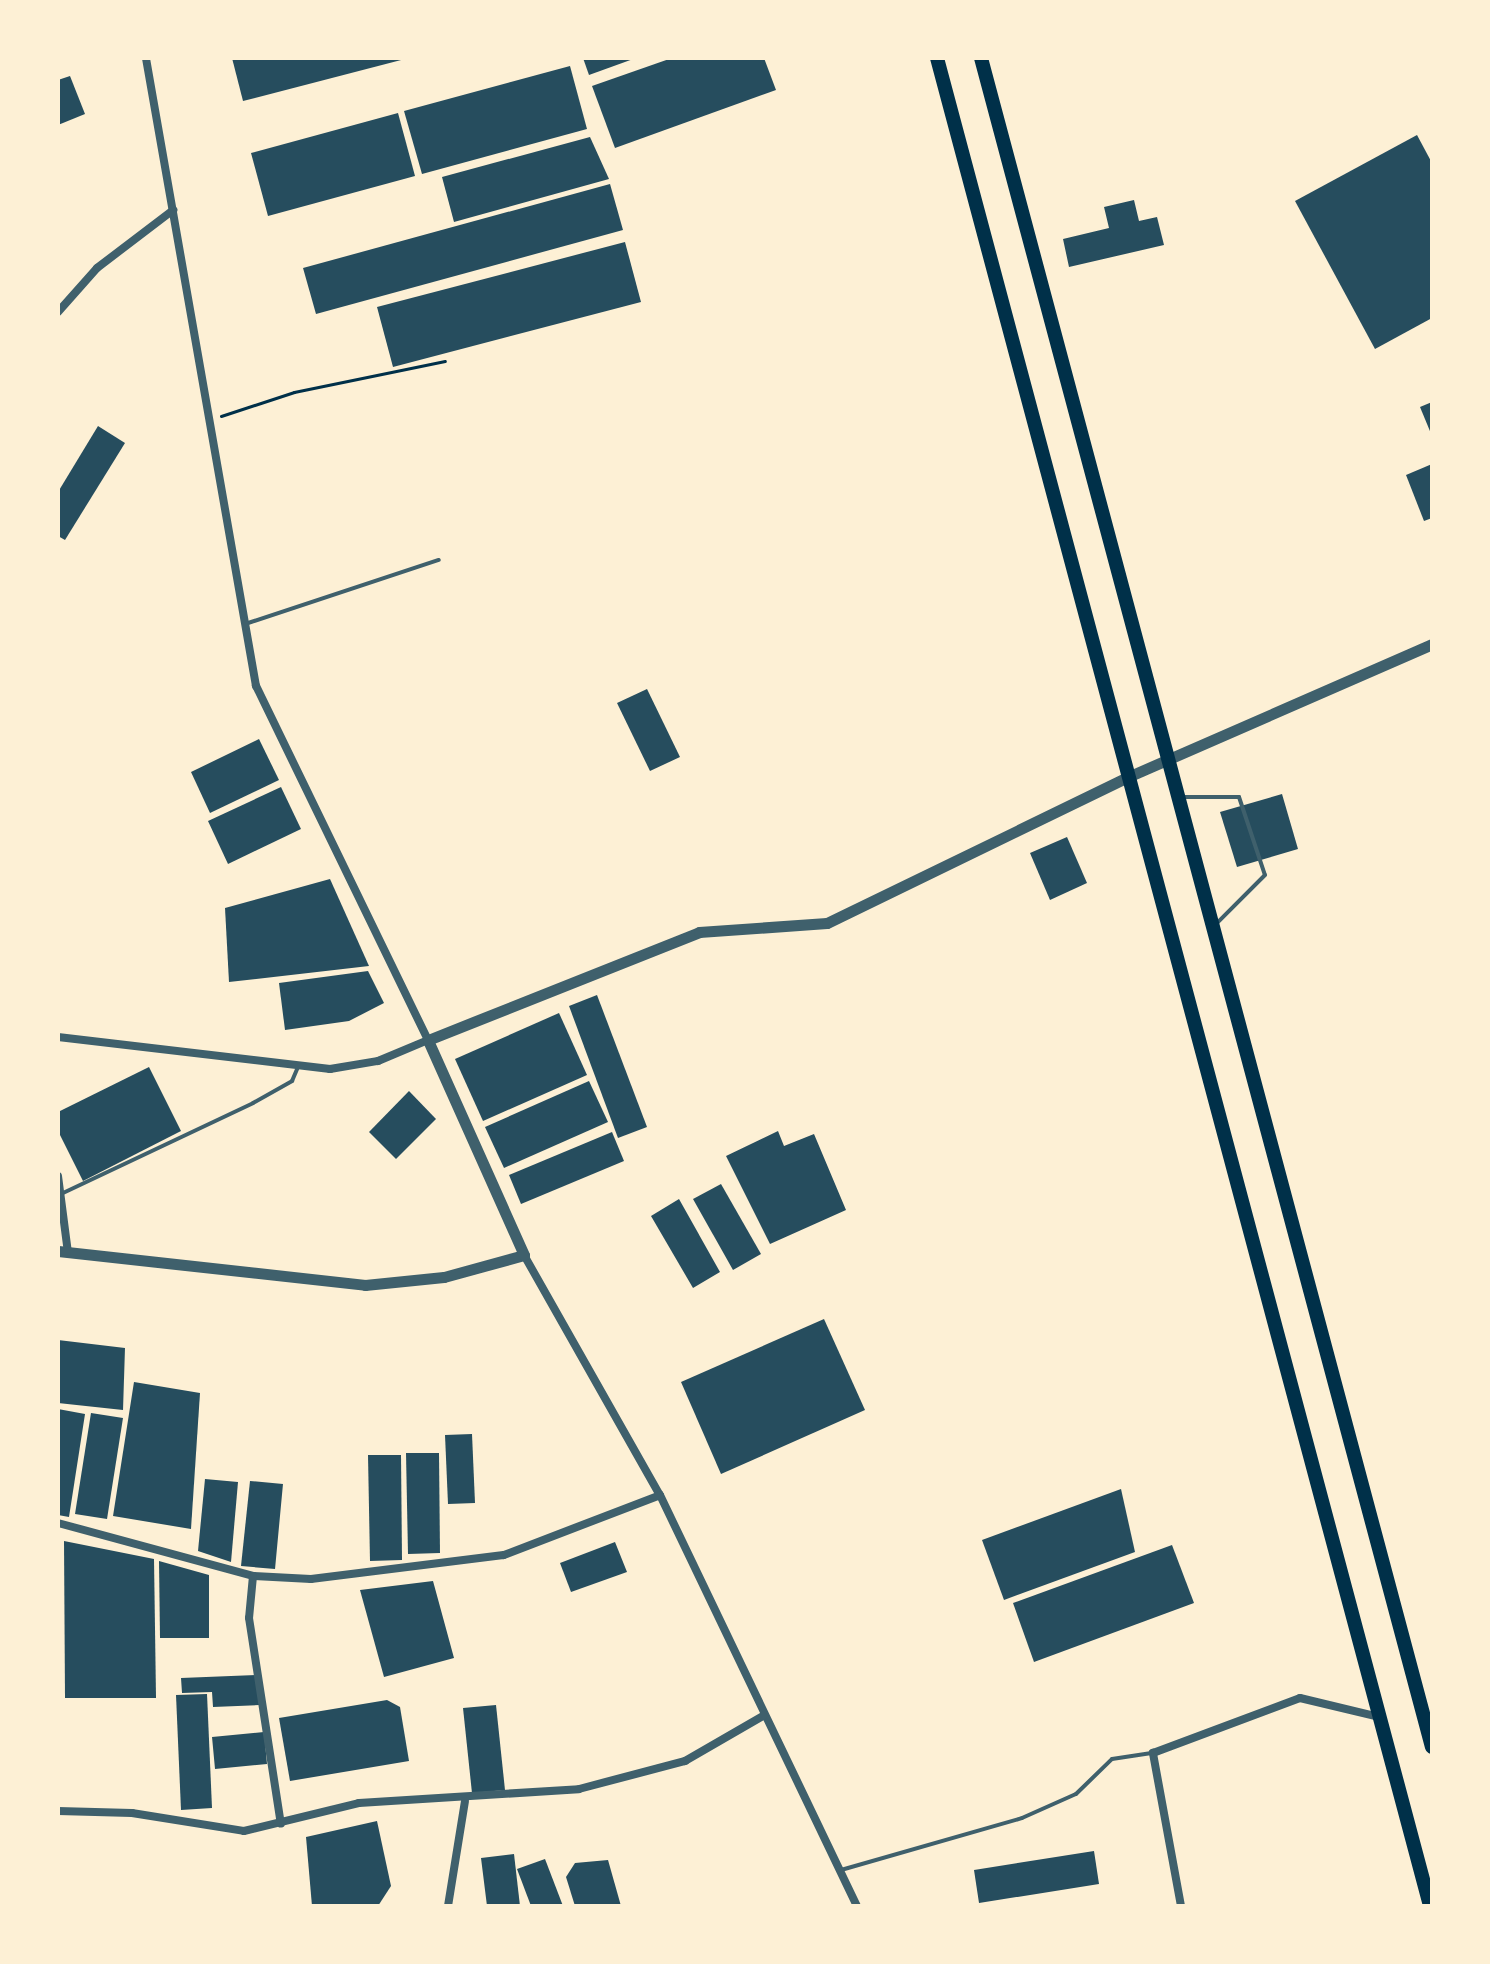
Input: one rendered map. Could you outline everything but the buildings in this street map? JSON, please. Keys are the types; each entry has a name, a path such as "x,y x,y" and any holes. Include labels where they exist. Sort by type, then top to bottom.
{"highway":[{"path":"937,58 1430,1906"},
{"path":"981,58 1171,759 1432,1747"}],"street":[{"path":"146,58 214,419 256,686 428,1040 524,1255 660,1495 763,1716 857,1906"},
{"path":"58,312 97,268 173,210"},
{"path":"58,1037 298,1067 354,1067 699,932 827,923 1130,776 1432,644"},
{"path":"58,1176 63,1193 63,1252 365,1285 444,1277 524,1255"},
{"path":"58,1523 253,1576 311,1579 472,1562 539,1545 660,1495"},
{"path":"253,1576 249,1618 281,1824"},
{"path":"1181,1906 1153,1753 1300,1698 1379,1717"},
{"path":"58,1811 132,1813 224,1831 281,1824 359,1803 465,1801 655,1772 763,1716"},
{"path":"448,1906 465,1801"}],"lane":[{"path":"245,624 439,560"},
{"path":"1181,797 1239,797 1265,875 1215,925"},
{"path":"63,1193 253,1103 292,1081 298,1067"},
{"path":"839,1870 1009,1823 1076,1794 1112,1759 1153,1753"}],"path":[{"path":"214,419 294,392 445,361"}]}
